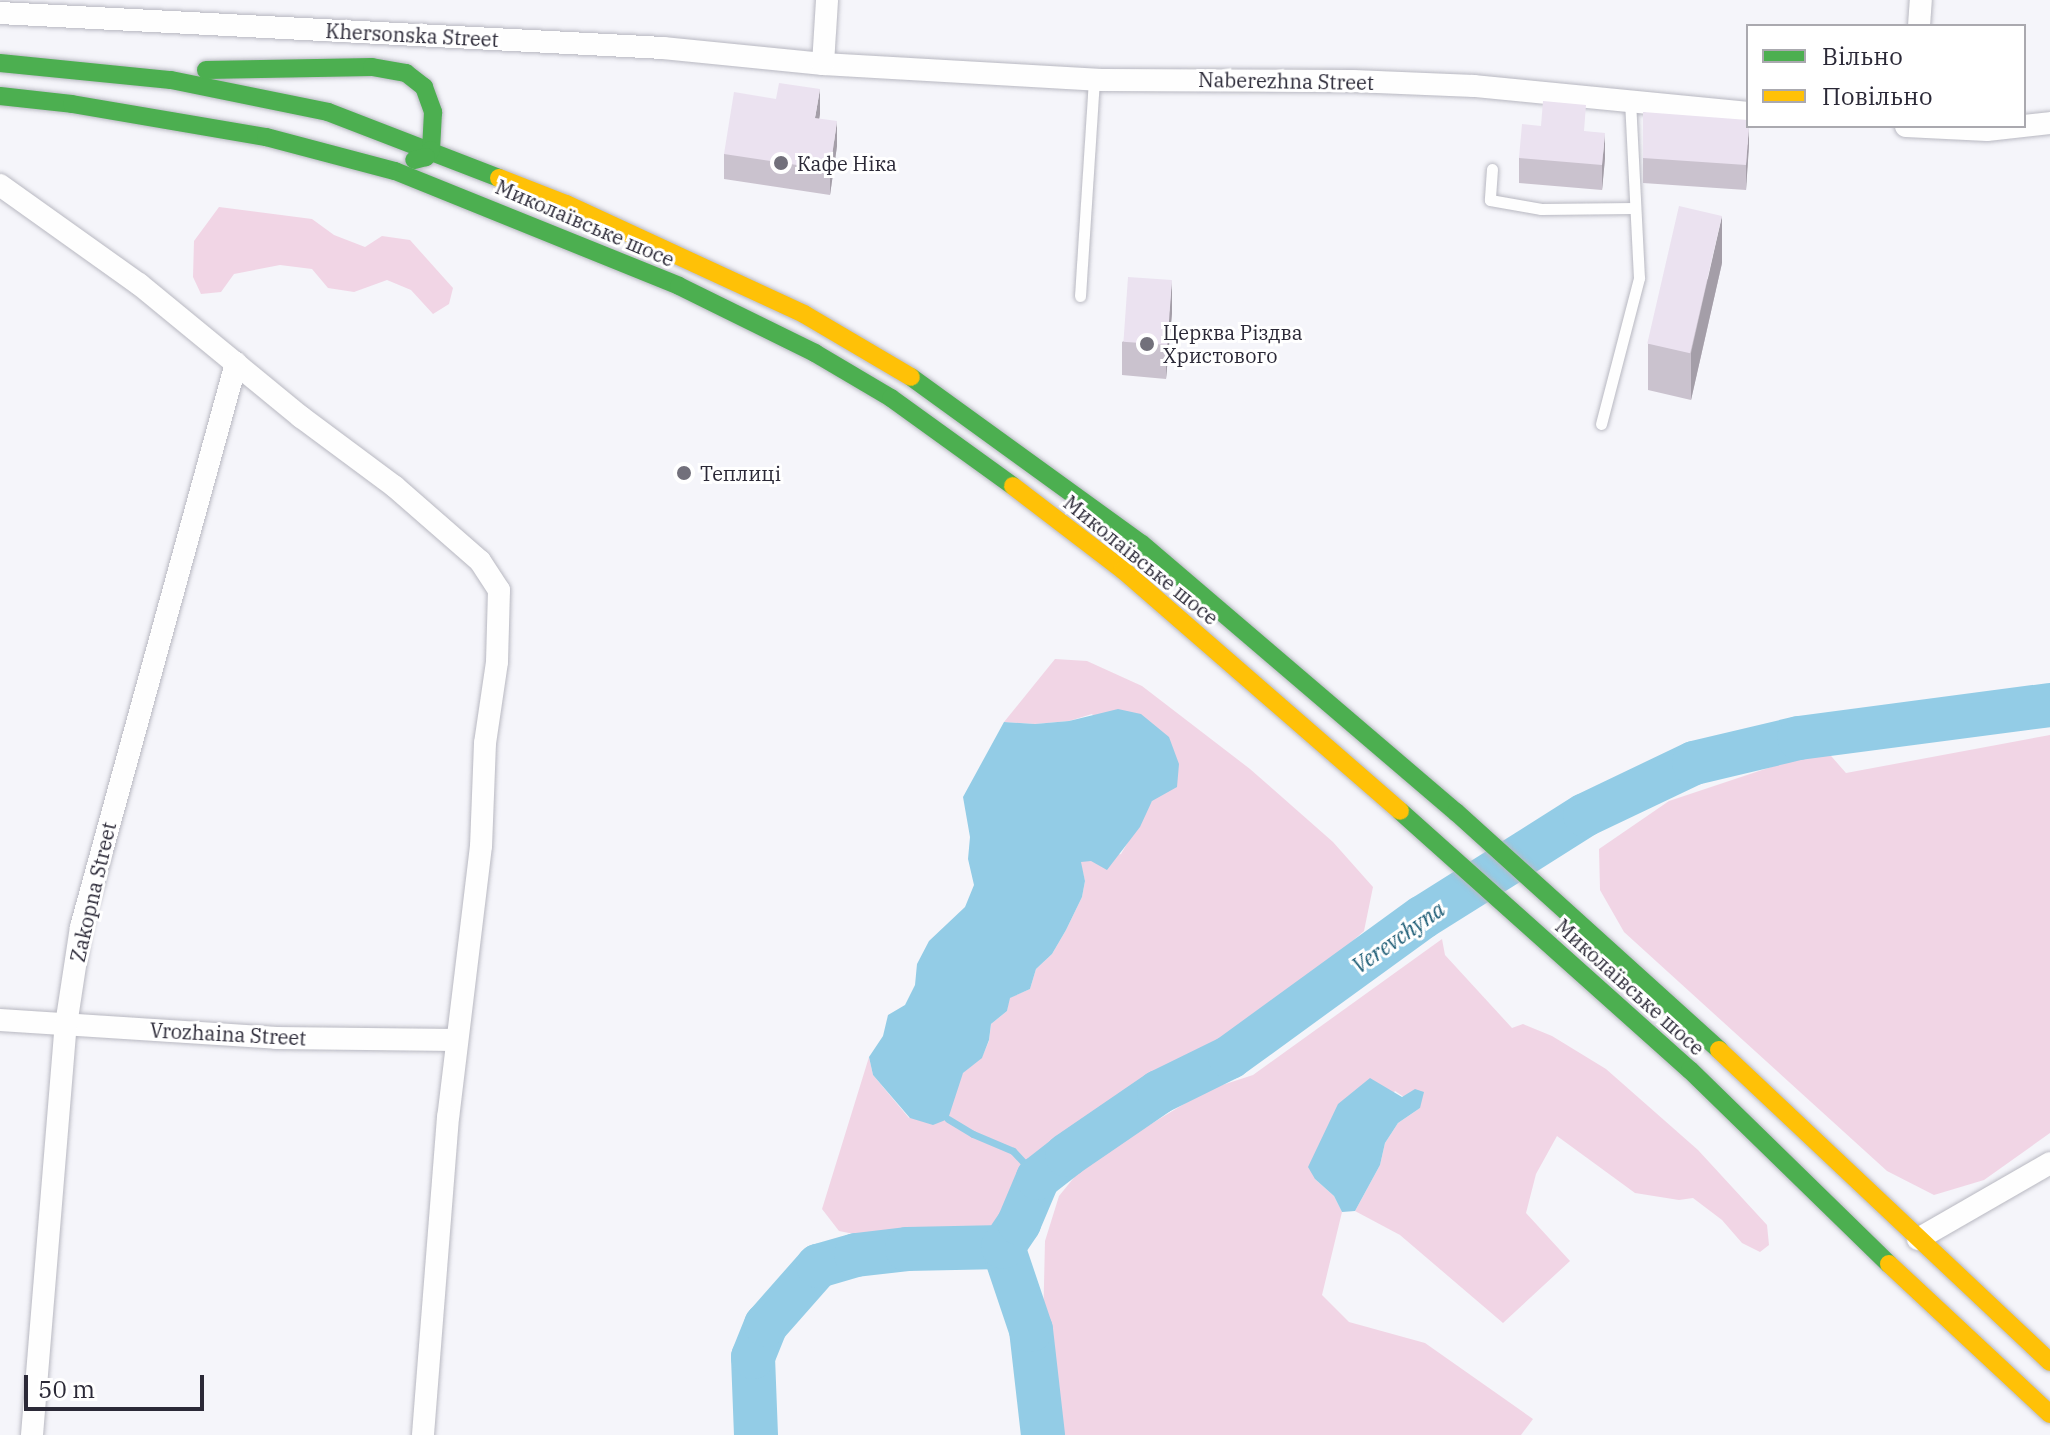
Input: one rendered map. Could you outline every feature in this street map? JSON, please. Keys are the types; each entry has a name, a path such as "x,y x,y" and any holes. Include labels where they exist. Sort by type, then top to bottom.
{"main road":[{"name":"Миколаївське шосе","path":"0,63 171,80 259,95 328,112 431,150 700,264 804,314 909,376 1142,544 1456,812 1569,913 2050,1362"},
{"path":"72,104 261,121 316,131 419,161 431,150 433,112 424,87 417,78 392,68 97,73"},
{"name":"Миколаївське шосе","path":"0,96 72,104 266,137 395,171 679,286 815,353 891,398 964,448 1123,570 1419,827 1690,1070 1890,1265 2050,1414"}],"street":[{"path":"823,64 827,0"},
{"path":"1919,24 1921,0"},
{"name":"Khersonska Street","path":"0,13 663,48 823,64"},
{"name":"Naberezhna Street","path":"823,64 1094,79 1435,84 1746,113"},
{"path":"2026,126 2050,123"},
{"path":"1948,128 2005,128"},
{"path":"0,185 139,284 394,486 458,539 480,561 499,590 497,662 485,743 481,846 456,1040 423,1435"},
{"name":"Zakopna Street","path":"32,1435 66,1025 81,927 236,363"},
{"name":"Vrozhaina Street","path":"0,1020 276,1038 456,1040"},
{"path":"1918,1239 2050,1163"}],"lane":[{"path":"1080,296 1094,79"},
{"path":"1601,424 1639,278 1630,103"},
{"path":"1492,169 1490,200 1541,209 1634,208"}],"shaded area":[{"path":"219,207 312,219 334,235 365,247 382,236 410,240 453,288 449,304 433,314 411,290 387,280 354,292 328,288 312,269 280,265 234,274 221,292 201,294 193,277 194,241"},
{"path":"1055,659 1087,661 1142,686 1250,769 1333,842 1373,887 1364,931 1262,1020 1085,1122 1045,1151 1023,1178 1020,1207 1007,1227 991,1234 884,1240 839,1231 822,1209 869,1057 873,1075 909,1118 982,1057 989,1041 991,1024 1007,1011 1009,998 1030,989 1036,969 1052,954 1066,930 1082,897 1085,881 1080,861 1121,854 1152,801 1092,714 1069,721 1035,724 1004,722"},
{"path":"2050,735 2050,1133 1984,1180 1934,1195 1887,1171 1624,932 1600,890 1599,849 1669,801 1825,749 1846,773"},
{"path":"1442,939 1445,955 1512,1028 1523,1024 1552,1036 1606,1069 1698,1150 1767,1225 1769,1245 1760,1252 1742,1243 1722,1220 1693,1198 1679,1200 1635,1193 1557,1136 1536,1174 1526,1213 1570,1261 1503,1323 1400,1235 1355,1211 1380,1165 1385,1143 1398,1123 1420,1108 1395,1091 1315,1179 1334,1196 1342,1212 1322,1295 1349,1322 1425,1343 1533,1419 1521,1435 1057,1435 1043,1328 1045,1241 1059,1196 1085,1164 1207,1090 1253,1075"}],"water":[{"path":"1118,709 1141,714 1169,737 1179,764 1177,787 1152,801 1140,827 1107,870 1091,861 1081,862 1085,881 1082,897 1066,930 1052,954 1036,969 1030,989 1010,998 1007,1011 991,1024 982,1058 963,1073 948,1119 933,1125 910,1118 873,1075 869,1057 883,1036 888,1015 905,1005 915,985 917,964 929,941 965,907 974,885 968,859 970,837 963,797 1004,722 1035,724 1069,721"},
{"path":"1370,1078 1402,1097 1415,1089 1424,1092 1420,1108 1398,1123 1385,1143 1380,1165 1355,1211 1342,1212 1334,1196 1315,1179 1308,1167 1338,1104"}],"building":[{"name":"Кафе Ніка","path":"779,83 820,89 815,118 837,121 830,170 724,154 734,92 776,99"},
{"path":"1543,101 1586,105 1584,131 1605,133 1602,165 1519,158 1522,124 1541,126"},
{"path":"1643,112 1746,120 1746,128 1749,128 1746,165 1643,158"},
{"path":"1679,206 1722,216 1690,353 1647,343"},
{"path":"1128,277 1172,280 1167,345 1123,342"}],"waterway":[{"name":"Verevchyna","path":"1043,1435 1031,1330 1003,1247 1019,1223 1038,1178 1067,1155 1159,1092 1230,1057 1423,917 1585,815 1694,763 1799,738 2050,705"},
{"path":"948,1119 973,1134 1013,1151 1038,1178"},
{"path":"756,1435 753,1357 766,1325 818,1266 856,1255 907,1249 1003,1247"}],"traffic: fast":[{"path":"0,63 171,80 328,112 499,178"},
{"path":"206,70 372,67 406,73 424,87 433,112 431,150 426,157 414,160"},
{"path":"0,96 72,104 266,137 395,171 679,286 815,353 891,398 1013,486"},
{"path":"911,377 1142,544 1456,812 1719,1050"},
{"path":"1400,811 1690,1070 1889,1264"}],"traffic: slow":[{"path":"499,178 566,204 804,314 911,377"},
{"path":"1013,486 1123,570 1400,811"},
{"path":"1719,1050 2050,1362"},
{"path":"1889,1264 2050,1414"}],"place":[{"name":"Кафе Ніка","path":"781,163"},
{"name":"Церква Різдва Христового","path":"1147,344"},
{"name":"Теплиці","path":"684,473"}]}
